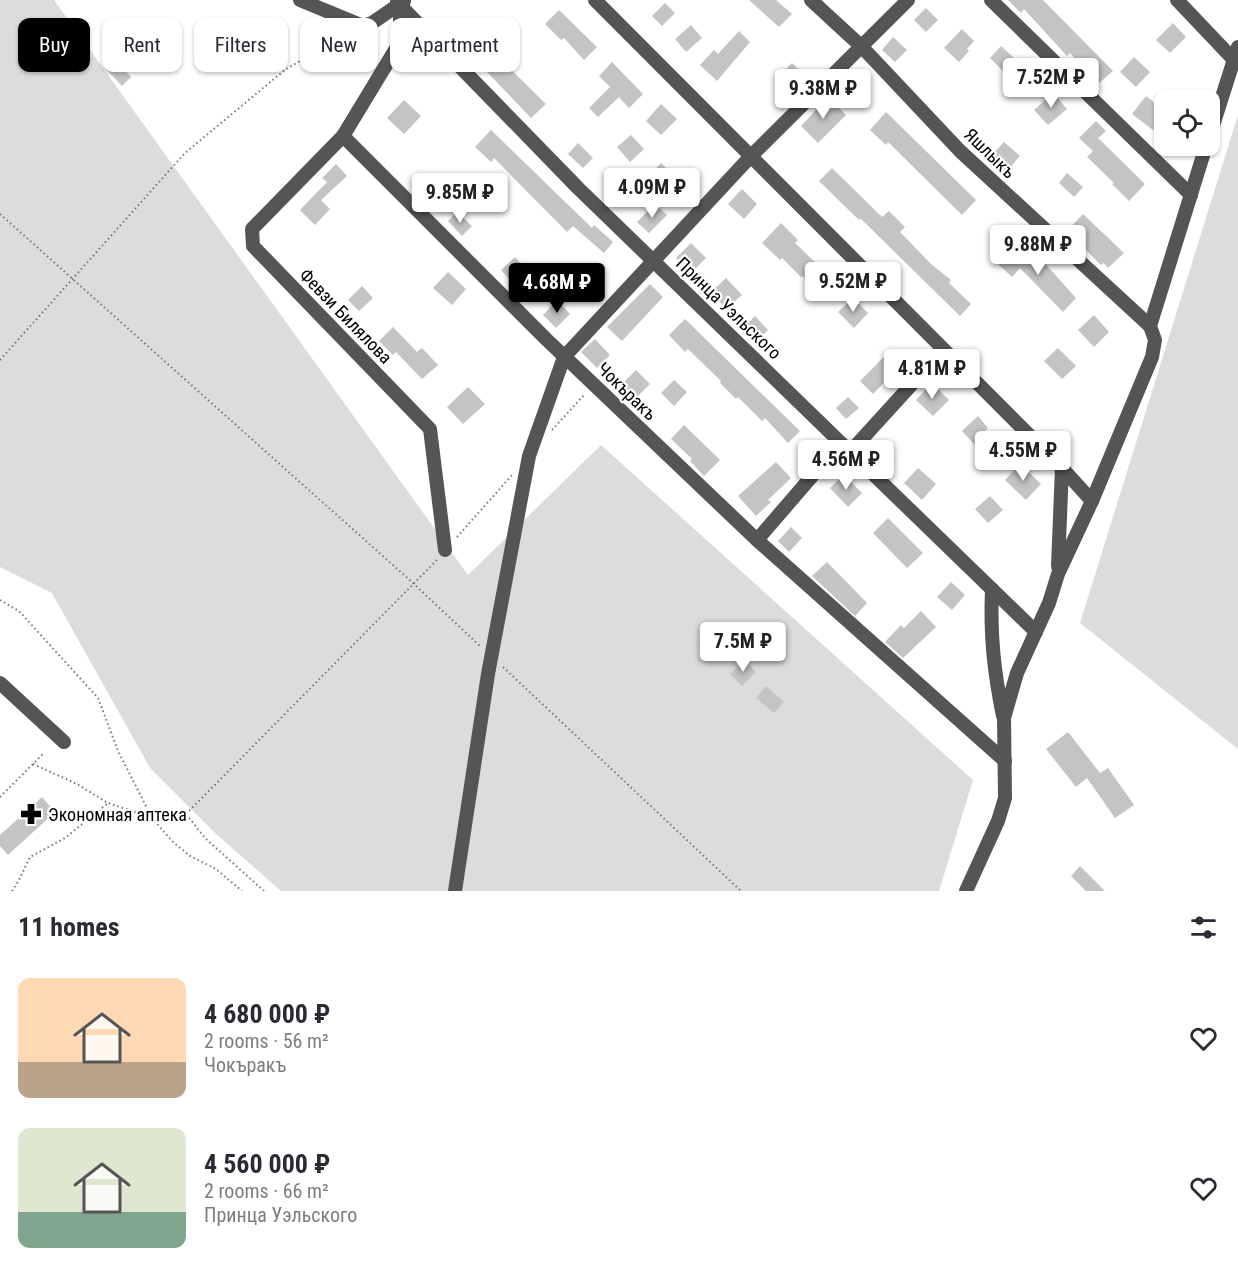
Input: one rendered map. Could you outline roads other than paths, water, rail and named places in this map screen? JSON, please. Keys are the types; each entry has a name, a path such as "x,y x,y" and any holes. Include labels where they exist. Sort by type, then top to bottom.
{"street":[{"path":"300,0 363,26 372,23 400,2"},
{"path":"595,0 1062,468 1092,501"},
{"name":"Яшлыкъ","path":"811,0 862,47 960,151 1150,326"},
{"path":"455,891 488,674 493,658 529,456 564,357 751,156 908,0"},
{"path":"991,0 1191,195"},
{"path":"1177,0 1236,53 1220,103"},
{"path":"343,136 400,42 400,2"},
{"name":"Принца Уэльского","path":"400,2 578,188 1036,632"},
{"name":"Чокъракъ","path":"343,136 564,357 757,540 1005,761"},
{"name":"Февзи Билялова","path":"343,136 252,229 253,246 430,429 446,550"},
{"path":"1004,718 1017,673 1049,603 1058,574 1092,501 1152,357 1155,340 1150,326 1203,156"},
{"path":"757,540 832,453 851,451 943,350"},
{"path":"1058,574 1062,468"},
{"path":"966,891 998,821 1005,798 1004,718 995,674 991,628 992,590"},
{"path":"0,682 64,742"}],"place":[{"name":"Экономная аптека","path":"31,814"}]}
